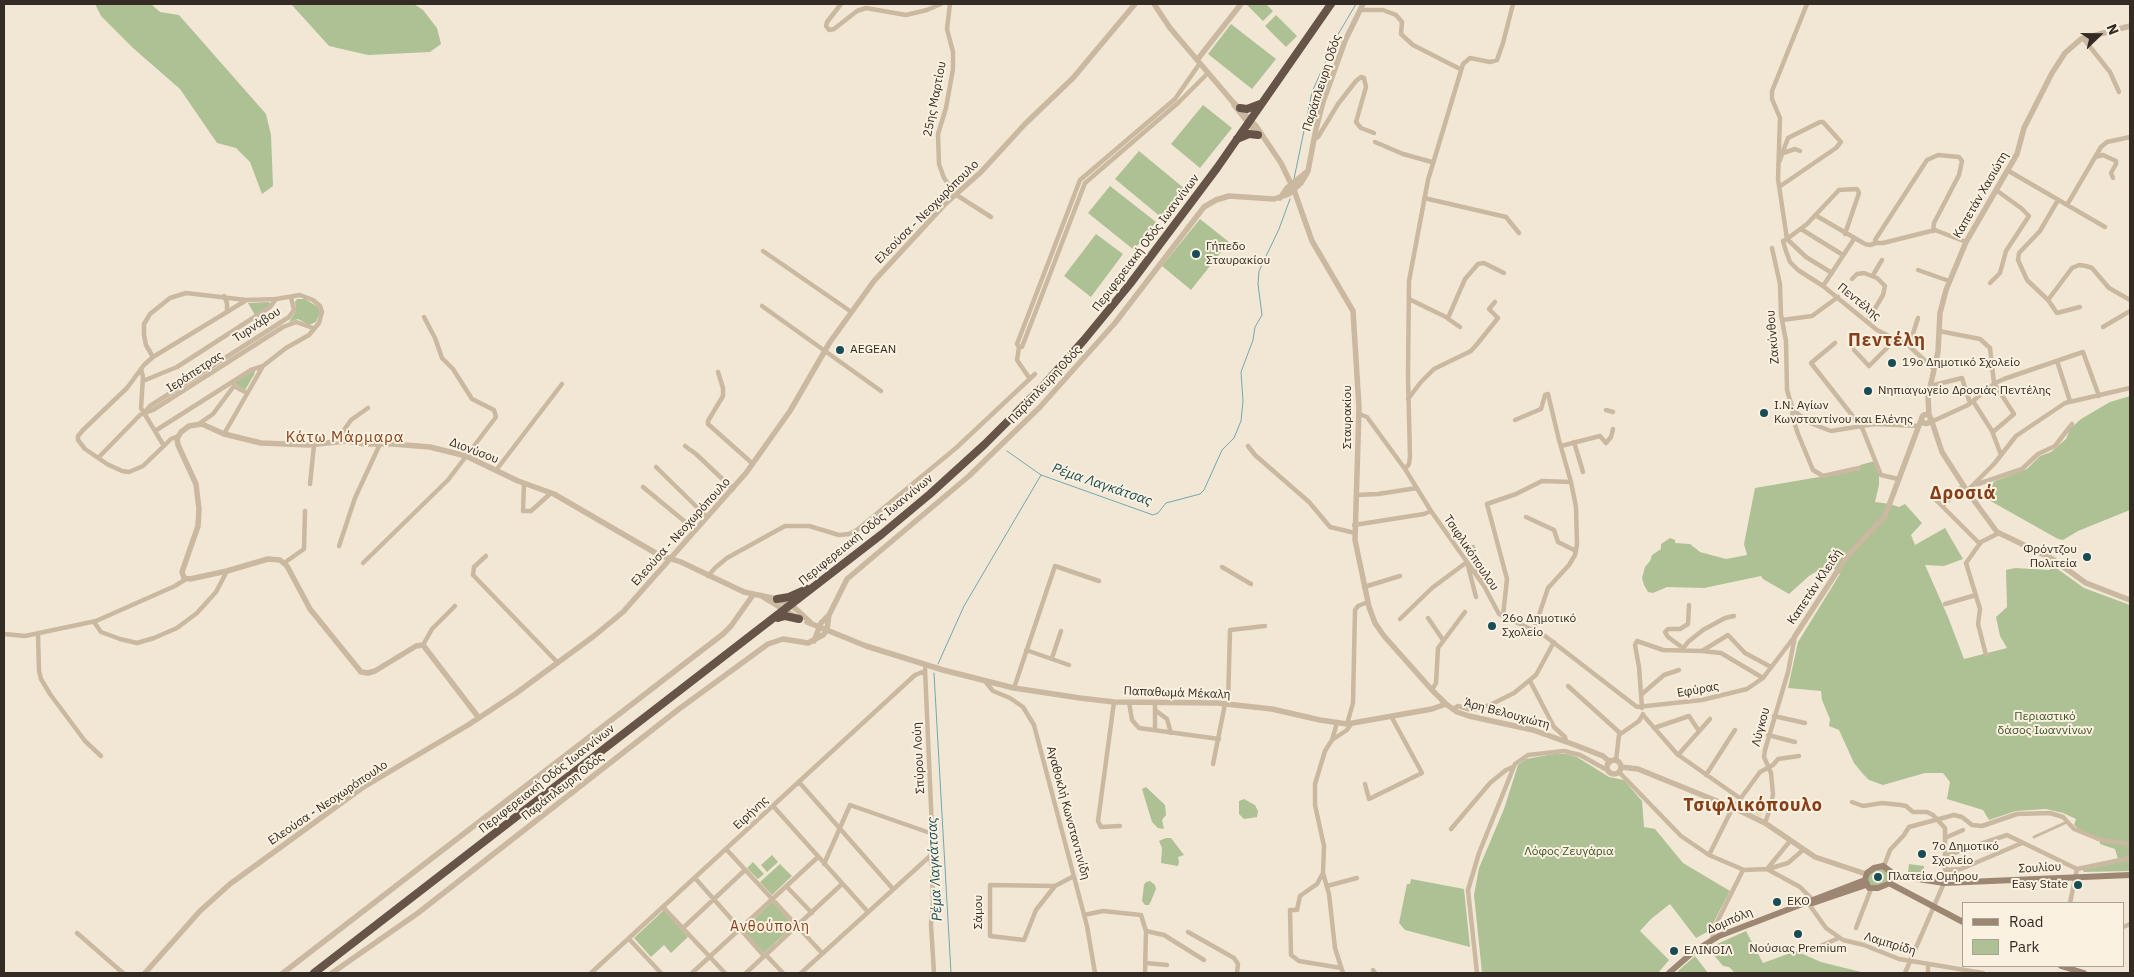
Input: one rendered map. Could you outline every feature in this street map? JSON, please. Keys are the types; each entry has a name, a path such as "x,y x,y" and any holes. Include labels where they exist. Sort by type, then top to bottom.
{"highway":[{"name":"Περιφερειακή Οδός Ιωαννίνων","path":"314,973 788,608 930,494 985,444 1044,385 1130,284 1237,139 1331,4"},
{"path":"1240,108 1250,108 1262,103"},
{"path":"1237,139 1249,134 1258,135"},
{"path":"777,599 789,597 818,584"},
{"path":"769,622 785,616 798,619"}],"main road":[{"path":"1884,866 1890,870 1892,875 1889,883 1878,888 1867,882 1874,868 1884,866"},
{"name":"Σουλίου","path":"1892,875 1944,883 2130,875"},
{"name":"Δομπόλη","path":"1670,973 1692,952 1712,939 1810,901 1813,903 1867,882"},
{"path":"1889,883 1962,921"},
{"path":"2076,970 2084,973"}],"street":[{"path":"841,4 827,22 826,26 829,30 836,28 857,11 866,8 906,15 927,10 941,4"},
{"name":"25ης Μαρτίου","path":"950,4 947,29 953,52 953,69 937,146 942,174 955,194"},
{"name":"Ελεούσα - Νεοχωρόπουλο","path":"145,973 200,911 230,884 362,788 479,718 558,663 619,616 733,489 753,464 790,411 824,351 850,311 885,267 955,194 981,172 1025,124 1073,78 1135,4"},
{"path":"1154,4 1163,20 1267,143"},
{"path":"1030,379 1017,360 1019,347 1017,344 1080,180 1175,98 1198,62 1241,4"},
{"path":"1405,469 1410,460 1408,399 1410,274 1432,162 1460,69 1465,61 1470,58 1490,62 1497,60 1513,4"},
{"name":"Πεντέλης","path":"1807,4 1772,91 1772,99 1780,118 1779,187 1787,255 1794,266 1838,297 1867,322 1895,340 1909,346 1934,369"},
{"path":"1362,7 1396,14 1402,22 1402,34 1413,45 1460,69"},
{"name":"Παράπλευρη Οδός","path":"332,973 418,913 679,709 768,644 779,640 805,644 814,641 819,627 829,615 842,586 851,576 975,471 1064,382 1134,300 1204,208 1216,200 1229,196 1244,196 1265,200 1280,198 1294,190 1303,180 1308,171 1320,111 1345,41 1362,7"},
{"name":"Καπετάν Χασιώτη","path":"1927,421 1928,396 1938,352 1943,300 1949,281 1966,242 2017,154 2024,128 2052,73 2065,54 2083,38 2130,26"},
{"path":"2083,38 2110,72 2119,92"},
{"path":"1019,347 1022,346 1085,183 1182,100 1208,73"},
{"path":"1314,139 1318,137 1333,110 1350,88 1357,79 1362,77 1365,80 1366,87 1356,122 1361,128 1374,133"},
{"path":"1232,101 1240,108 1258,135 1267,143"},
{"path":"1778,165 1785,144 1790,136 1822,121 1840,140 1840,145 1779,187"},
{"path":"2067,205 2094,157 2105,144 2130,137"},
{"path":"1375,142 1403,154 1432,162"},
{"name":"Σταυρακίου","path":"1267,143 1281,163 1292,184 1309,235 1354,312 1359,414 1354,525 1368,602 1373,618 1384,636 1432,690"},
{"path":"1783,153 1795,149 1800,151"},
{"path":"2094,157 2103,155 2116,162 2111,173 2113,178"},
{"path":"1876,243 1876,237 1925,162 1936,156 1959,157 1962,161 1959,175 1934,223 1933,230"},
{"path":"2007,170 2105,227"},
{"path":"1280,198 1292,184 1308,171"},
{"path":"1832,273 1806,257 1785,240 1801,229 1839,190 1858,189 1859,193 1845,234"},
{"path":"1990,283 2000,273 2006,251 2029,216 1996,190"},
{"path":"955,194 991,217"},
{"path":"1424,198 1504,216 1508,218 1516,231 1520,233"},
{"path":"2058,200 2043,227 2018,256 2027,280 2048,300 2057,313 2080,306"},
{"path":"1815,215 1854,239 1869,245 1886,243 1933,230 1966,242"},
{"path":"1801,229 1843,255"},
{"path":"1823,286 1854,239"},
{"name":"Ζακύνθου","path":"1772,248 1780,284 1782,320 1786,341 1787,390 1798,434 1813,470 1822,476 1859,468"},
{"path":"763,251 850,311"},
{"path":"1873,275 1882,260"},
{"path":"1447,318 1451,315 1465,279 1477,264 1484,262 1504,273"},
{"path":"2048,300 2072,268 2083,265 2092,268 2109,288 2130,300"},
{"path":"1918,270 1949,281"},
{"path":"1852,279 1862,272 1873,275 1883,283 1885,289 1867,322"},
{"path":"153,357 145,342 144,329 146,320 152,312 178,294 194,293 246,300 308,297 320,306 322,318 309,335 263,366 224,434"},
{"path":"224,296 227,303 227,311"},
{"name":"Τυρνάβου","path":"144,413 150,406 289,317 294,310 292,297"},
{"path":"1782,320 1812,316 1838,297"},
{"path":"143,381 177,367 270,307 276,299"},
{"path":"1409,299 1447,318 1460,327"},
{"path":"246,300 153,357 140,369 127,388 78,437 81,445 98,458 118,470 131,472 146,463 185,428 200,424 213,414 234,386 247,393"},
{"path":"1408,399 1434,369 1468,352 1478,343 1498,318 1489,309 1494,302"},
{"path":"762,306 881,391"},
{"path":"2102,327 2130,311"},
{"path":"363,563 440,488 493,421 495,413 492,409 472,399 458,376 441,356 435,338 424,317"},
{"path":"1909,346 1918,318"},
{"name":"Ιεράπετρας","path":"98,458 128,426 144,413 153,410 289,324 297,322 313,328"},
{"path":"1939,331 1983,340 1991,350 1995,384 2014,414 1993,432"},
{"path":"1854,350 1869,366 1895,340"},
{"path":"1835,343 1811,363 1860,425 1881,475 1898,479"},
{"path":"1793,410 1810,423 1828,431 1860,425 1927,421 1971,402 1995,384 2084,353 2100,396"},
{"path":"2057,361 2070,401"},
{"path":"155,431 251,370 263,366"},
{"path":"140,369 143,381 141,406 164,446"},
{"path":"718,372 724,396 708,424 753,464"},
{"path":"708,576 727,558 785,526 809,526 839,535 852,532 872,518 956,448 1035,374"},
{"path":"1930,386 1962,378 1971,402 1993,432 2001,455"},
{"path":"497,469 562,384"},
{"path":"1974,484 2016,436 2070,401 2130,388"},
{"path":"1515,420 1541,409 1545,396 1548,394 1560,446 1571,482 1576,515 1576,551 1571,563 1548,588 1534,630"},
{"path":"336,441 351,420 368,408"},
{"path":"1606,410 1613,412"},
{"name":"Τσιφλικόπουλου","path":"1359,414 1367,417 1405,469 1430,512 1486,589 1497,611 1503,616"},
{"path":"1927,421 1940,449 1965,488 1999,533 2051,558 2086,583 2130,600"},
{"name":"Καπετάν Κλειδή","path":"1795,636 1846,558 1885,516 1898,479 1927,421"},
{"name":"Διονύσου","path":"200,424 224,434 261,443 314,445 336,441 433,448 466,456 524,483 551,493 654,552 682,562 744,592 762,597"},
{"path":"1943,505 1965,488 2024,467 2038,454 2055,446 2072,424"},
{"path":"1560,446 1601,436 1606,443 1614,430"},
{"path":"178,436 178,445 194,479 198,496 198,523 182,572 182,576 186,579"},
{"path":"1574,442 1582,472"},
{"path":"340,546 356,498 380,444"},
{"path":"310,484 314,445"},
{"path":"685,446 733,489"},
{"path":"1248,446 1255,455 1309,502 1330,527 1355,534"},
{"path":"656,467 707,517"},
{"path":"1571,482 1542,481 1516,494 1487,504 1506,579 1503,616 1534,630 1554,642 1634,706 1643,708"},
{"path":"524,483 523,511 529,512 535,509 551,493"},
{"path":"643,487 695,530"},
{"path":"1356,495 1378,494 1417,488"},
{"path":"1935,499 1980,544"},
{"path":"284,564 304,549 305,511"},
{"path":"1354,525 1430,512"},
{"path":"1526,517 1554,530 1558,542 1576,551"},
{"path":"1986,655 1978,624 1980,611 1966,562 1980,544 1999,533"},
{"path":"1472,547 1474,561 1486,589"},
{"path":"486,556 474,567 473,575 558,663"},
{"path":"4,634 20,637 94,622 175,586 186,579 227,571 268,559 279,560 284,564 306,604 361,672 375,671 416,646 423,645"},
{"path":"1400,619 1432,588 1467,562 1476,597"},
{"path":"1014,688 1055,566 1099,581"},
{"path":"1222,567 1251,584"},
{"path":"94,622 102,632 120,639 137,643 154,638 178,628 197,613 216,592 227,571"},
{"path":"1364,587 1400,576"},
{"path":"742,611 744,592"},
{"name":"Παράπλευρη Οδός","path":"283,973 723,634 753,594"},
{"path":"1945,604 1976,596"},
{"path":"762,597 777,599 810,622"},
{"path":"762,597 788,608 798,619 810,622"},
{"path":"1332,740 1347,730 1349,724 1353,699 1355,610 1358,606 1368,602"},
{"path":"1682,649 1665,632 1668,629 1680,629 1688,624 1689,604"},
{"path":"423,645 432,628 455,606"},
{"path":"1432,690 1436,683 1437,651 1443,640 1465,612"},
{"name":"Παράπλευρη Οδός","path":"827,630 829,615"},
{"path":"1682,649 1703,630 1725,618 1734,616"},
{"path":"1428,618 1443,640"},
{"name":"Παπαθωμά Μέκαλη","path":"810,622 925,668 1014,688 1080,698 1114,702 1226,704 1272,709 1349,724 1432,709 1446,704"},
{"path":"1213,764 1226,704 1230,630 1265,626"},
{"path":"814,641 827,630"},
{"path":"1052,658 1062,631"},
{"path":"38,634 39,672 42,679 50,694 86,741 101,756"},
{"path":"1702,651 1728,635 1747,655 1771,667"},
{"name":"Εφύρας","path":"1643,708 1732,694 1750,687 1763,678 1795,636"},
{"name":"Λύγκου","path":"1766,823 1772,798 1769,768 1764,754 1788,672 1795,636"},
{"path":"1453,709 1458,706 1473,710 1490,705 1514,693 1539,672 1554,642"},
{"path":"1607,770 1613,761 1620,733 1637,723 1643,715 1636,642 1663,650 1682,649 1721,654 1763,678"},
{"path":"423,645 479,718"},
{"path":"1026,650 1069,665"},
{"name":"Ειρήνης","path":"591,973 915,675 925,668"},
{"name":"Σπύρου Λούη","path":"925,668 933,834 933,849 929,857 932,865 933,902 931,925 934,973"},
{"path":"1642,694 1664,674 1679,670"},
{"name":"Αγαθοκλή Κωνσταντινίδη","path":"985,681 993,691 1021,705 1032,721 1084,915 1093,953 1095,973"},
{"path":"1530,681 1554,726 1565,737 1566,741"},
{"path":"1568,686 1620,733"},
{"name":"Άρη Βελουχιώτη","path":"1432,690 1446,704 1466,715 1526,728 1566,741 1613,761"},
{"path":"1114,702 1098,820 1100,826 1120,826"},
{"path":"1129,702 1135,726 1218,739"},
{"path":"1155,702 1155,730"},
{"path":"1155,710 1166,719 1171,733"},
{"path":"1643,715 1678,755 1741,798"},
{"path":"1365,784 1369,800 1422,773 1391,716"},
{"path":"1654,728 1689,716 1699,731"},
{"path":"1774,716 1805,723"},
{"path":"1678,755 1710,719"},
{"path":"1337,723 1332,740 1325,751 1315,784 1315,806 1325,854 1322,874 1317,884 1300,896 1297,910 1290,910 1291,955 1299,961 1342,971"},
{"path":"1706,775 1736,730"},
{"path":"1768,735 1794,742"},
{"path":"1477,973 1468,890 1479,853 1513,767 1518,761 1528,755 1564,751 1580,755 1612,774 1620,769 1638,769 1766,823 1818,859 1867,882 1856,928"},
{"path":"1709,855 1734,808 1760,772 1769,768 1778,758 1799,756"},
{"path":"1613,761 1681,836 1709,855 1743,870 1767,869 1788,863 1803,850"},
{"path":"1451,829 1486,787 1502,772 1513,767"},
{"path":"799,782 893,889"},
{"path":"1852,802 1863,806 1882,803 1905,806 1913,812 1929,813 1938,819 1944,826 1945,870 1957,870 2022,843"},
{"path":"824,864 848,808 852,805 933,834"},
{"path":"773,806 868,912"},
{"path":"1884,866 1890,850 1908,828 1917,824 1956,815 1972,825 1984,826 2015,815 2047,813 2063,817 2079,832 2105,842 2130,844"},
{"path":"2034,837 2068,822"},
{"path":"1945,838 1963,830"},
{"path":"1945,856 2005,835 2077,869 2130,858"},
{"path":"1767,869 1790,840"},
{"path":"726,849 822,954"},
{"path":"692,973 818,857"},
{"path":"801,973 929,857"},
{"name":"Λαμπρίδη","path":"1767,869 1800,887 1824,925 1839,938 1910,961 1983,973"},
{"path":"2070,902 2077,869"},
{"path":"683,928 745,870"},
{"path":"1712,939 1713,930 1743,870"},
{"path":"1957,870 1957,883"},
{"path":"1904,973 1944,883 1944,872"},
{"path":"1322,874 1327,886 1335,948 1342,971"},
{"name":"Σάμου","path":"1055,886 990,885 990,936 1024,940 1036,910 1055,886 1074,876"},
{"path":"694,878 765,956 783,973"},
{"path":"1327,886 1357,878"},
{"path":"746,973 842,884"},
{"path":"786,886 812,913"},
{"path":"663,907 725,973"},
{"path":"1084,915 1103,911 1137,913 1141,915 1146,931 1145,973"},
{"path":"1146,931 1164,935 1204,960"},
{"path":"1188,932 1234,958 1238,964 1238,973"},
{"path":"77,933 124,973"},
{"path":"1813,949 1839,938"},
{"path":"629,939 662,973"},
{"path":"1146,963 1167,965"},
{"path":"1928,965 1928,973"}],"green space":[{"path":"95,4 151,4 160,12 179,15 266,114 271,135 273,186 262,194 250,162 236,148 217,143 180,89 133,48 101,16"},
{"path":"291,4 414,4 423,10 437,28 441,44 430,52 368,55 329,46"},
{"path":"1246,4 1266,4 1273,11 1263,21"},
{"path":"1276,15 1297,36 1286,47 1265,26"},
{"path":"1231,24 1276,59 1252,89 1208,54"},
{"path":"1203,105 1232,128 1200,168 1171,144"},
{"path":"1139,151 1185,189 1162,218 1115,179"},
{"path":"1110,186 1156,222 1134,250 1088,213"},
{"name":"Γήπεδο Σταυρακίου","path":"1200,219 1229,242 1191,290 1162,266"},
{"path":"1096,234 1123,254 1091,297 1064,276"},
{"path":"297,299 305,299 318,307 320,313 316,322 309,325 298,319 289,322 296,311 295,302"},
{"path":"268,302 272,304 255,315 248,303"},
{"path":"255,371 254,375 245,390 234,383"},
{"path":"2130,396 2130,510 2078,531 2063,540 1987,499 1988,488 1995,481 2027,469 2040,456 2051,452 2066,439 2070,429 2081,419 2110,402"},
{"name":"Περιαστικό δάσος Ιωαννίνων","path":"1875,461 1879,471 1879,485 1875,502 1899,507 1905,504 1922,523 1911,535 1915,545 1945,528 1963,559 1944,566 1925,565 1964,659 2007,648 2000,636 1996,617 2007,607 2006,570 2015,568 2050,570 2052,565 2084,588 2130,605 2130,856 2118,859 2115,849 2100,844 2100,839 2081,831 2074,825 2076,819 2063,813 2046,809 2016,811 1989,820 1983,810 1947,799 1950,782 1943,773 1925,773 1883,785 1869,780 1854,763 1839,730 1829,726 1830,719 1822,700 1821,691 1788,688 1798,642 1840,574 1829,564 1809,576 1789,594 1761,576 1704,588 1667,587 1653,593 1648,592 1644,585 1642,578 1645,567 1652,555 1661,549 1661,544 1670,538 1675,540 1675,543 1690,544 1700,552 1726,559 1747,555 1744,544 1755,488 1860,470 1860,465"},
{"name":"Λόφος Ζευγάρια","path":"1566,754 1577,757 1609,777 1624,780 1642,801 1644,827 1655,829 1683,863 1730,891 1709,931 1696,938 1670,904 1651,919 1640,931 1669,960 1658,973 1482,973 1474,895 1479,868 1504,809 1518,765 1526,759"},
{"path":"1146,787 1165,805 1166,815 1162,820 1164,829 1158,828 1152,822 1142,789"},
{"path":"1244,799 1255,805 1258,811 1257,817 1244,819 1239,814 1239,801"},
{"path":"1171,838 1184,855 1178,857 1178,866 1161,863 1162,848 1159,841"},
{"path":"772,855 778,862 767,872 761,865"},
{"path":"2130,860 2130,871 2084,872 2083,870"},
{"path":"753,862 764,874 758,879 747,868"},
{"path":"780,864 792,876 772,895 760,882"},
{"path":"1909,864 1924,866 1923,875 1908,872"},
{"name":"Πλατεία Ομήρου","path":"1882,869 1887,872 1888,880 1876,886 1871,885 1868,882 1868,876 1871,872"},
{"path":"1411,879 1464,889 1470,947 1405,930 1399,923 1407,884 1410,884"},
{"path":"1150,881 1155,885 1156,889 1149,905 1145,905 1142,901 1144,885"},
{"path":"772,902 794,925 764,953 743,930"},
{"path":"664,910 688,937 671,953 664,945 651,957 634,938"},
{"path":"1746,931 1763,963 1796,951 1821,962 1865,973 1735,973 1729,967 1723,966 1708,948"},
{"path":"1695,956 1708,973 1677,973 1679,970"}],"shaded area":[{"path":"1746,798 1747,801 1753,798 1759,804 1767,805 1761,817 1739,807"}],"waterway":[{"name":"Ρέμα Λαγκάτσας","path":"1294,179 1312,92 1337,36 1356,4"},
{"name":"Ρέμα Λαγκάτσας","path":"938,664 964,606 1041,475 1153,515 1158,513 1166,503 1200,494 1204,490 1222,450 1234,438 1241,421 1243,401 1241,372 1253,340 1255,327 1262,315 1258,284 1259,271 1279,229 1290,199"},
{"path":"1007,451 1041,475"},
{"name":"Ρέμα Λαγκάτσας","path":"934,673 951,973"}],"place":[{"name":"Γήπεδο Σταυρακίου","path":"1196,254"},
{"name":"AEGEAN","path":"840,350"},
{"name":"19ο Δημοτικό Σχολείο","path":"1892,363"},
{"name":"Νηπιαγωγείο Δροσιάς Πεντέλης","path":"1868,391"},
{"name":"Ι.Ν. Αγίων Κωνσταντίνου και Ελένης","path":"1764,413"},
{"name":"Φρόντζου Πολιτεία","path":"2087,557"},
{"name":"26ο Δημοτικό Σχολείο","path":"1492,626"},
{"name":"7ο Δημοτικό Σχολείο","path":"1922,854"},
{"name":"Πλατεία Ομήρου","path":"1878,877"},
{"name":"Easy State","path":"2078,885"},
{"name":"EKO","path":"1777,902"},
{"name":"Νούσιας Premium","path":"1798,934"},
{"name":"ΕΛΙΝΟΙΛ","path":"1674,951"}],"district":[{"name":"Πεντέλη","path":"1887,341"},
{"name":"Κάτω Μάρμαρα","path":"345,438"},
{"name":"Δροσιά","path":"1963,494"},
{"name":"Τσιφλικόπουλο","path":"1753,806"},
{"name":"Ανθούπολη","path":"770,927"}]}
